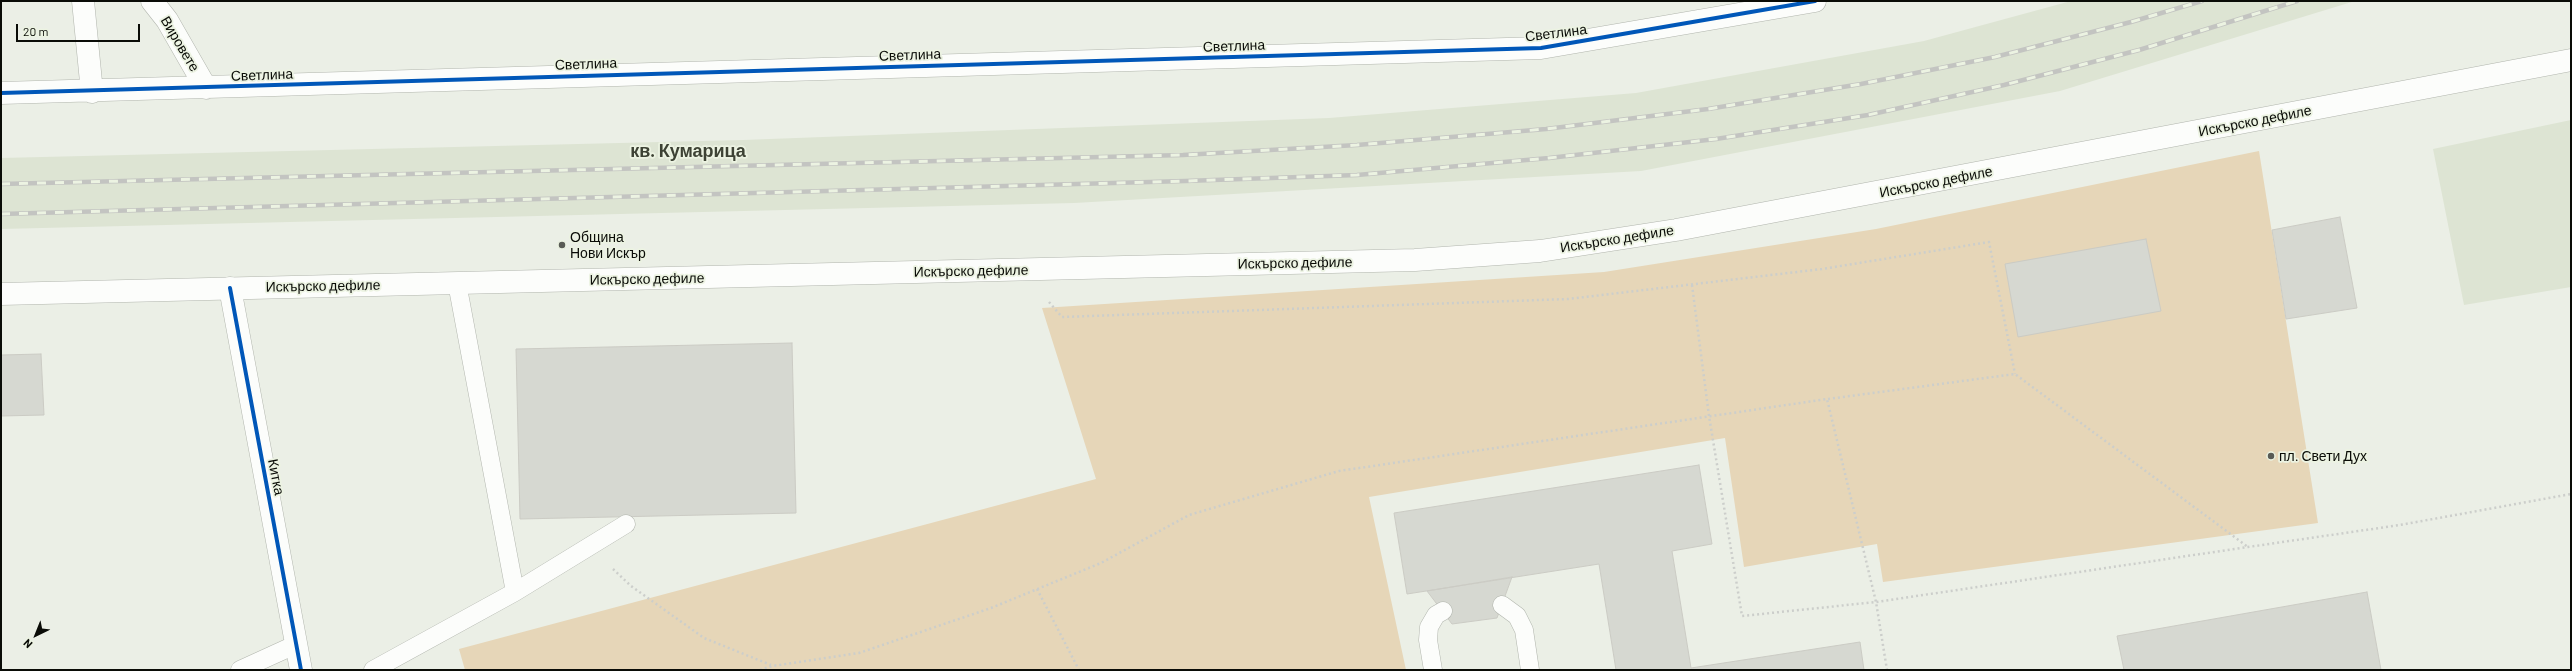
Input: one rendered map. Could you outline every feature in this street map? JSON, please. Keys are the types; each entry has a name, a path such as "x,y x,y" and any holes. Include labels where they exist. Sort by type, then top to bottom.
{"main road":[{"path":"83,1 92,92"},
{"name":"Вировете","path":"152,1 167,20 206,88"},
{"name":"Светлина","path":"1,93 92,92 1541,48 1815,1"},
{"name":"Искърско дефиле","path":"1,294 1415,260 1540,251 1706,225 2571,60"},
{"name":"Китка","path":"230,288 301,670"}],"lane":[{"path":"457,283 515,592"},
{"path":"373,670 515,592 626,524"},
{"path":"1502,605 1517,616 1524,630 1530,670"},
{"path":"1432,670 1428,640 1429,627 1436,615 1443,612"},
{"path":"240,670 297,644"}],"path":[{"path":"1021,270 1062,317 1568,299 1822,269 1989,242 2015,374 2248,548"},
{"path":"1692,285 1709,416 1742,616 1876,602 2248,548 2400,525 2571,494"},
{"path":"760,670 772,666 859,653 991,608 1101,563 1189,515 1339,471 1827,399 2015,374"},
{"path":"1827,399 1876,602 1887,670"},
{"path":"588,547 631,586 704,638 772,666"},
{"path":"1037,589 1079,670"}],"shaded area":[{"path":"2071,1 2355,1 2060,91 1641,171 1074,203 1,229 1,158 743,140 1329,118 1636,93 1924,41"},
{"path":"2571,120 2571,287 2464,305 2433,149"},
{"path":"2259,151 2318,523 1883,582 1877,544 1744,567 1725,438 1369,497 1406,670 465,670 459,649 1096,479 1042,308 1604,272 1876,229"}],"building":[{"path":"2340,217 2357,308 2286,319 2272,230"},
{"path":"2146,239 2161,311 2018,337 2005,264"},
{"path":"792,343 796,513 520,519 516,349"},
{"path":"41,354 44,415 1,416 1,355"},
{"path":"1699,465 1712,544 1672,551 1691,668 1860,642 1864,670 1616,670 1599,564 1407,594 1394,513"},
{"path":"1512,577 1497,618 1452,624 1427,591"},
{"path":"2367,592 2381,670 2124,670 2117,636"}],"railway":[{"path":"1,184 1183,155 1357,145 1546,129 1708,109 1861,84 1995,57 2131,22 2202,1"},
{"path":"1,214 1357,175 1549,158 1716,139 1868,115 2004,85 2139,50 2297,1"}],"cycle path":[{"path":"1,93 1541,48 1815,1"},
{"path":"230,288 301,670"}],"place":[{"name":"Община Нови Искър","path":"562,245"},
{"name":"пл. Свети Дух","path":"2271,456"}],"district":[{"name":"кв. Кумарица","path":"688,151"}]}
